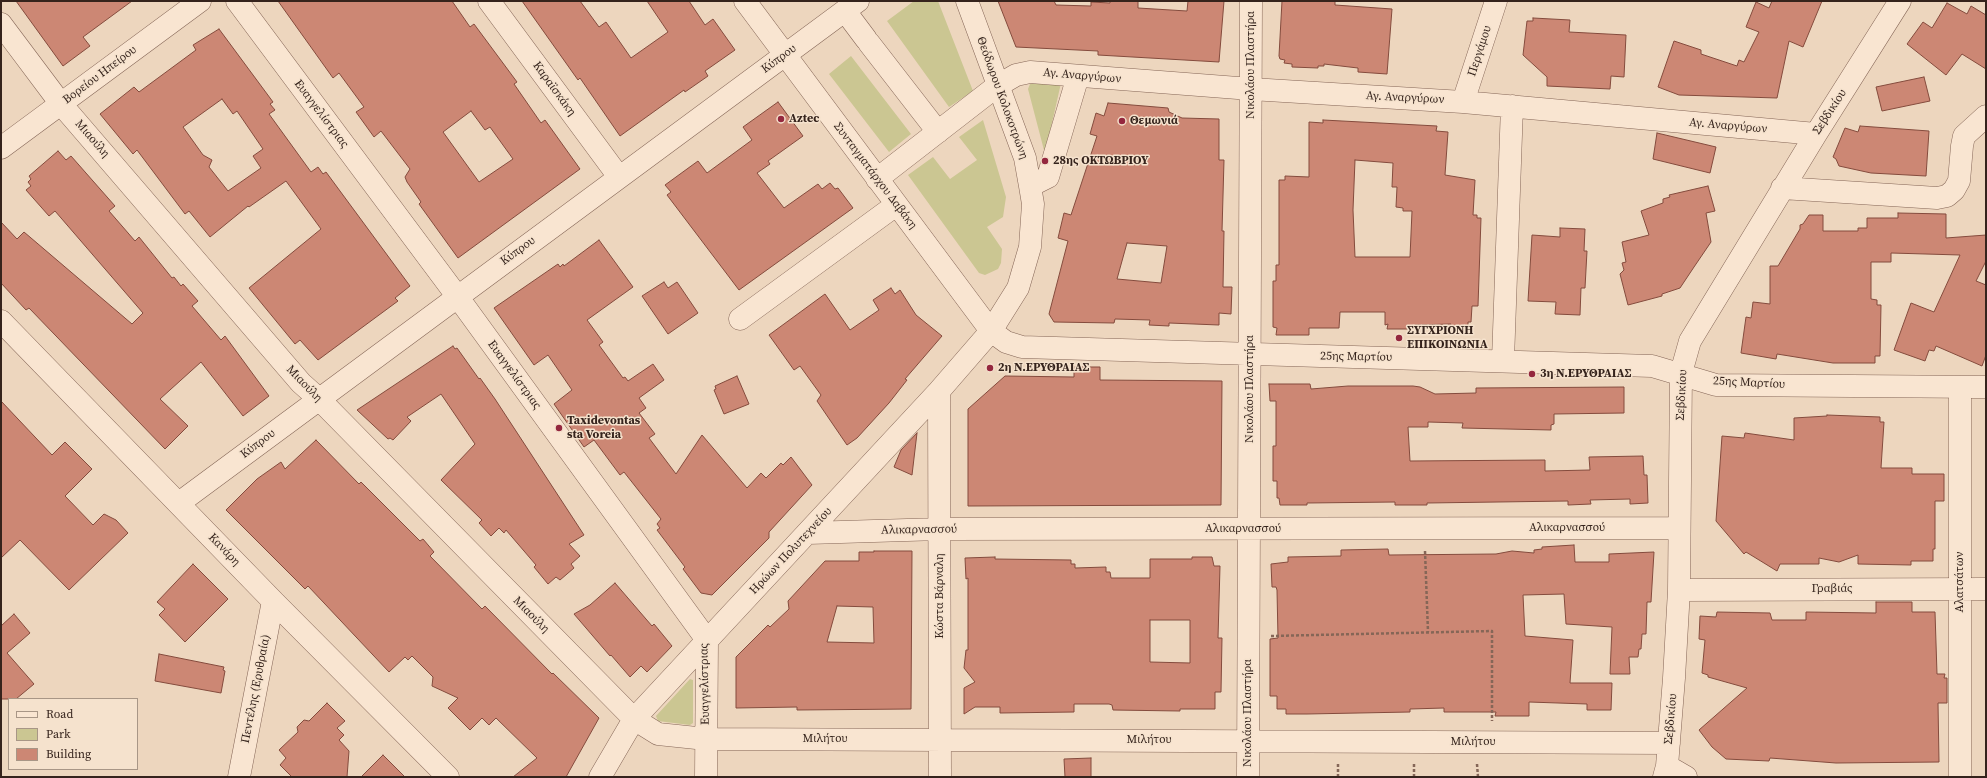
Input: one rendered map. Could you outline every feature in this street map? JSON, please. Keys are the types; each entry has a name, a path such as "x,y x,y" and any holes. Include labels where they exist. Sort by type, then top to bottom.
{"street":[{"name":"Βορείου Ηπείρου","path":"1,148 200,1"},
{"name":"Ευαγγελίστριας","path":"237,1 457,296 707,640 706,777"},
{"name":"Καραϊσκάκη","path":"489,1 619,177"},
{"name":"Συνταγματάρχου Δαβάκη","path":"745,1 991,331"},
{"name":"Θεόδωρου Κολοκοτρώνη","path":"967,1 997,86 1025,158 1033,204 1030,248 1018,288 991,331"},
{"name":"Νικολάου Πλαστήρα","path":"1248,777 1251,1"},
{"name":"Περγάμου","path":"1463,102 1496,1"},
{"name":"Σεβδικίου","path":"1665,772 1679,590 1681,373 1690,341 1782,188 1900,1"},
{"name":"Κύπρου","path":"179,503 851,6"},
{"path":"851,6 868,41 938,132"},
{"name":"Μιαούλη","path":"1,24 61,104 301,383 319,399 634,719"},
{"name":"Αγ. Αναργύρων","path":"877,179 997,86 1016,75 1030,72 1250,89 1463,102 1816,134"},
{"path":"1030,186 1048,177 1078,76"},
{"path":"1503,360 1512,106"},
{"path":"1782,188 1937,198 1947,196 1954,190 1959,181 1964,136 1986,116"},
{"path":"740,319 896,205"},
{"name":"Κανάρη","path":"1,321 179,503 272,601 448,777"},
{"name":"25ης Μαρτίου","path":"991,331 1006,342 1022,347 1250,355 1503,360 1652,366 1716,384 1960,388 1986,387"},
{"name":"Ηρώων Πολυτεχνείου","path":"600,777 634,719 939,391 991,331"},
{"name":"Αλατσάτων","path":"1960,388 1960,777"},
{"name":"Κώστα Βάρναλη","path":"939,391 940,777"},
{"name":"Αλικαρνασσού","path":"808,533 940,529 1249,530 1679,528"},
{"name":"Γραβιάς","path":"1679,590 1986,589"},
{"name":"Πεντέλης (Ερυθραία)","path":"239,777 272,601"},
{"name":"Μιλήτου","path":"634,719 658,734 706,739 1249,740 1668,743"},
{"path":"1665,772 1686,777"}],"path":[{"path":"1424,528 1428,632"},
{"path":"1249,636 1492,631 1491,742"},
{"path":"1338,762 1338,777"},
{"path":"1414,767 1414,777"}],"green space":[{"path":"914,1 938,1 973,91 949,107 887,21"},
{"path":"851,56 911,134 889,152 829,74"},
{"path":"1035,81 1061,83 1045,154 1028,89 1030,84"},
{"path":"983,120 1006,197 1003,217 987,227 1002,249 1001,263 998,269 985,275 979,273 908,175 933,157 950,179 977,160 959,137"},
{"path":"690,679 693,680 693,723 690,725 658,721 656,716"}],"building":[{"path":"16,1 132,1 83,37 90,46 63,66"},
{"path":"278,1 452,1 470,27 474,24 517,82 514,84 541,123 545,120 580,169 458,258 419,204 421,202 407,182 405,177 410,169 381,131 374,137 356,112 364,107 339,73 333,78","holes":["471,111 485,130 490,127 513,159 479,182 443,132"]},
{"path":"522,1 580,1 599,27 606,22 631,58 668,32 647,1 689,1 705,25 713,19 735,50 705,71 708,76 685,92 684,90 620,136 580,78 578,80"},
{"path":"998,1 1054,1 1056,5 1091,6 1091,2 1110,3 1110,1 1138,1 1138,8 1187,11 1188,1 1224,1 1219,62 1098,55 1098,51 1016,47"},
{"path":"1282,1 1335,1 1335,5 1392,9 1387,74 1358,72 1358,68 1324,64 1324,66 1318,66 1318,68 1292,67 1292,64 1284,63 1285,60 1280,59 1279,56"},
{"path":"1772,1 1822,1 1803,47 1789,41 1777,98 1679,95 1658,87 1674,41 1701,50 1701,54 1737,66 1739,60 1744,62 1759,32 1746,27 1756,2 1769,8"},
{"path":"1947,3 1967,14 1971,6 1986,15 1986,69 1962,54 1946,75 1907,44 1923,22 1932,28"},
{"path":"1533,18 1570,20 1569,32 1626,35 1624,77 1611,76 1610,89 1547,86 1547,77 1523,55 1527,21 1533,21"},
{"path":"219,29 273,102 270,104 275,110 269,114 311,172 318,167 323,174 326,172 410,286 395,298 398,301 318,360 300,340 295,344 249,288 321,229 286,181 249,207 248,206 210,237 189,211 185,214 137,150 133,154 100,114 134,87 139,92 196,50 193,45","holes":["222,99 233,114 237,111 263,149 253,156 261,168 228,191 209,167 212,160 203,155 183,127"]},
{"path":"1924,77 1930,101 1882,111 1876,87"},
{"path":"778,102 803,136 768,161 770,164 757,173 784,208 818,184 822,189 830,183 835,189 838,188 853,208 739,290 667,195 671,192 665,185 698,161 707,173 752,140 743,127"},
{"path":"1108,103 1168,108 1169,112 1182,118 1219,119 1219,160 1224,160 1222,231 1224,231 1223,287 1232,287 1231,314 1219,313 1219,325 1169,323 1169,326 1149,325 1150,320 1115,319 1114,323 1054,322 1049,314 1068,241 1058,238 1064,213 1071,215 1097,136 1090,134 1096,113 1104,116","holes":["1127,243 1167,246 1161,283 1117,279"]},
{"path":"1323,120 1437,126 1436,131 1448,132 1445,175 1475,180 1473,215 1477,215 1477,218 1481,218 1478,306 1472,306 1471,322 1468,322 1468,328 1450,328 1451,324 1415,325 1415,329 1387,329 1388,324 1385,325 1385,312 1340,312 1339,328 1309,328 1309,335 1276,335 1277,328 1273,327 1273,281 1276,281 1276,265 1279,265 1279,180 1285,180 1285,176 1309,177 1309,122 1323,123","holes":["1355,160 1393,163 1392,187 1397,187 1396,207 1403,208 1403,211 1412,211 1410,257 1355,257 1353,210"]},
{"path":"1860,126 1929,131 1926,176 1871,173 1839,166 1836,159 1833,157 1845,128 1858,132"},
{"path":"1657,133 1716,147 1710,173 1653,159"},
{"path":"58,151 66,160 71,156 115,206 109,211 135,241 139,237 172,278 174,277 181,286 183,284 198,301 192,306 221,340 225,336 269,396 243,416 201,362 160,399 188,426 165,449 29,308 26,310 1,283 1,222 17,239 24,232 132,324 143,313 55,211 49,216 26,190 31,186 28,182 31,179 29,176"},
{"path":"1708,186 1715,211 1706,213 1711,242 1680,288 1662,294 1662,296 1628,305 1620,274 1624,270 1622,263 1626,262 1622,242 1649,235 1641,211 1663,203 1663,199 1670,197 1669,195"},
{"path":"1898,213 1946,214 1946,238 1986,235 1986,261 1976,281 1986,285 1986,355 1982,366 1936,346 1934,351 1929,350 1925,361 1894,350 1911,303 1934,312 1960,255 1891,253 1891,262 1871,262 1871,299 1877,300 1877,305 1881,305 1880,356 1875,356 1875,363 1833,363 1777,354 1776,359 1741,353 1746,317 1751,318 1753,302 1770,304 1770,266 1778,266 1800,229 1800,225 1803,224 1809,215 1823,215 1823,231 1858,231 1858,228 1867,228 1867,218 1898,218"},
{"path":"1560,228 1585,229 1584,251 1587,251 1585,288 1581,288 1580,315 1555,314 1556,302 1528,301 1532,235 1560,237"},
{"path":"599,240 633,287 587,320 603,342 599,345 623,378 625,377 628,381 653,364 664,380 639,398 646,408 639,413 655,434 649,438 676,474 702,435 747,488 761,473 766,478 781,463 783,465 791,457 812,485 769,532 769,538 712,595 701,593 683,569 685,567 657,530 660,528 657,524 661,519 624,472 620,475 594,440 584,447 554,404 572,390 548,355 534,365 494,308 558,264 560,267 563,264 564,266"},
{"path":"664,282 668,288 677,282 698,313 668,334 642,296"},
{"path":"891,288 895,294 900,290 916,315 942,336 905,379 907,380 889,403 857,438 847,445 817,401 821,395 800,366 794,370 769,335 825,294 850,330 879,310 873,300"},
{"path":"453,346 455,349 457,348 495,399 584,535 569,544 580,556 571,564 574,568 560,580 556,577 548,584 534,567 536,565 506,530 504,533 499,528 491,536 479,523 482,520 441,480 475,444 441,394 407,417 411,421 393,440 390,438 388,439 357,410"},
{"path":"1074,367 1100,367 1100,380 1222,381 1221,505 968,506 968,409 1005,376 1074,377"},
{"path":"737,376 749,404 724,414 714,390 716,389 715,386"},
{"path":"1269,384 1310,384 1311,389 1348,386 1413,386 1420,387 1435,394 1476,393 1476,388 1624,387 1624,413 1554,414 1554,424 1551,425 1551,430 1462,428 1463,423 1428,422 1428,427 1408,427 1410,461 1545,460 1545,471 1590,470 1589,457 1643,456 1644,475 1647,475 1648,503 1630,504 1630,499 1590,500 1591,504 1568,505 1568,501 1427,503 1427,505 1395,505 1395,502 1307,503 1307,505 1280,505 1279,498 1277,498 1277,481 1273,481 1273,446 1276,446 1276,401 1270,401"},
{"path":"1,401 52,455 65,442 92,469 65,496 93,525 104,514 116,520 128,533 69,590 20,540 1,558"},
{"path":"1827,415 1880,417 1880,422 1884,422 1881,468 1912,468 1912,474 1944,474 1944,501 1935,501 1935,549 1933,549 1933,561 1911,561 1911,565 1858,564 1858,555 1839,562 1819,558 1819,564 1780,564 1777,571 1746,552 1744,554 1716,521 1722,436 1744,438 1745,433 1794,440 1794,418"},
{"path":"917,433 912,475 894,467 901,450"},
{"path":"316,440 359,484 361,482 420,541 423,539 434,552 430,556 482,609 485,606 552,674 553,673 599,718 566,777 513,777 537,758 496,718 489,725 482,718 470,730 448,708 458,698 432,686 433,677 412,656 408,660 405,657 389,672 308,586 305,589 226,510 257,479 281,462 285,469"},
{"path":"1574,545 1575,562 1609,562 1609,554 1654,552 1651,602 1647,602 1646,634 1642,634 1641,649 1639,649 1638,657 1629,657 1630,674 1610,674 1612,627 1566,624 1564,594 1523,595 1525,636 1573,640 1570,683 1612,683 1611,710 1587,710 1587,704 1529,702 1529,716 1495,716 1496,712 1444,712 1444,708 1410,709 1410,712 1286,714 1286,709 1277,709 1277,696 1270,696 1270,639 1278,638 1277,590 1276,587 1272,587 1271,564 1288,562 1288,557 1341,556 1341,550 1388,549 1389,555 1496,554 1512,551 1534,553 1534,550 1542,549 1542,547"},
{"path":"912,551 911,709 797,710 797,707 736,708 736,657 768,625 770,627 789,609 788,601 825,561 859,561 859,552","holes":["837,606 873,607 874,643 827,642"]},
{"path":"995,557 995,559 1071,560 1071,564 1075,564 1075,568 1106,567 1106,572 1110,572 1111,578 1150,578 1150,559 1192,559 1192,557 1212,557 1214,566 1220,566 1218,638 1222,638 1221,692 1215,692 1215,709 1180,709 1180,711 1113,710 1112,705 1109,704 1074,704 1074,712 1000,713 1000,707 975,707 964,714 964,688 975,682 964,668 966,650 968,650 968,578 966,579 965,558","holes":["1150,620 1190,620 1190,663 1150,662"]},
{"path":"193,564 228,599 185,642 159,615 165,609 157,602"},
{"path":"615,583 652,626 654,624 672,646 647,672 641,666 630,677 574,614 590,605"},
{"path":"1876,602 1912,602 1912,612 1935,612 1937,674 1945,674 1944,678 1947,678 1947,703 1938,703 1939,762 1836,763 1770,758 1769,761 1726,759 1712,747 1699,730 1747,688 1708,677 1708,675 1702,673 1705,640 1699,639 1700,616 1716,617 1717,612 1770,613 1772,620 1806,620 1806,612 1876,613"},
{"path":"14,614 30,633 7,653 34,684 17,698 1,699 1,626"},
{"path":"159,654 224,667 223,670 225,671 221,693 155,681"},
{"path":"327,703 345,721 337,728 344,735 339,740 349,751 347,777 292,777 280,765 286,758 279,750 298,732 297,727 304,720 309,721"},
{"path":"383,755 405,777 361,777"},
{"path":"1091,758 1091,777 1065,777 1064,759"}],"place":[{"name":"Aztec","path":"781,119"},
{"name":"Θεμωνιά","path":"1122,121"},
{"name":"28ης ΟΚΤΩΒΡΙΟΥ","path":"1045,161"},
{"name":"ΣΥΓΧΡΙΟΝΗ ΕΠΙΚΟΙΝΩΝΙΑ","path":"1399,338"},
{"name":"2η Ν.ΕΡΥΘΡΑΙΑΣ","path":"990,368"},
{"name":"3η Ν.ΕΡΥΘΡΑΙΑΣ","path":"1532,374"},
{"name":"Taxidevontas sta Voreia","path":"559,428"}]}
